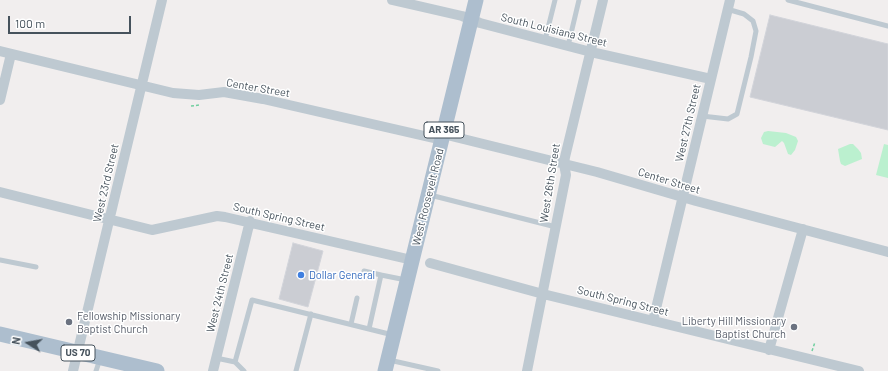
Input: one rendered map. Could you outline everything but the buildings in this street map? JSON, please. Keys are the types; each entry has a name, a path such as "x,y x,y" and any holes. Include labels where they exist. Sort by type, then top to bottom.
{"main road":[{"name":"West Roosevelt Road","path":"387,365 476,0"},
{"name":"US 70","path":"0,334 77,353 98,364 120,365 157,371"}],"street":[{"name":"West 23rd Street","path":"73,371 162,0"},
{"name":"South Louisiana Street","path":"392,0 462,16 471,20 591,52 711,79"},
{"name":"West 26th Street","path":"527,371 566,175 564,164 603,0"},
{"name":"West 27th Street","path":"654,321 728,5"},
{"name":"Center Street","path":"0,51 141,86 186,95 222,92 263,99 564,164 888,252"},
{"path":"0,100 11,54"},
{"name":"South Spring Street","path":"0,192 152,230 217,216 250,221 412,260"},
{"name":"West 24th Street","path":"213,371 250,221"},
{"path":"769,350 802,229"},
{"name":"South Spring Street","path":"430,263 542,294 859,371"}],"lane":[{"path":"545,40 555,0"},
{"path":"568,46 579,0"},
{"path":"788,0 888,26"},
{"path":"702,116 728,119 737,114 746,79 756,31 753,21 728,5"},
{"path":"429,194 556,227"},
{"path":"0,260 36,267"},
{"path":"364,271 407,281"},
{"path":"369,329 381,275"},
{"path":"351,324 357,298"},
{"path":"236,362 252,300 394,335"},
{"path":"296,371 310,314"},
{"path":"216,358 236,362 244,371"},
{"path":"387,365 438,371"}],"path":[{"path":"812,351 815,342"}],"green space":[{"path":"764,132 786,133 796,137 798,141 795,150 791,155 788,154 782,141 775,147 763,144 761,138"},
{"path":"853,144 858,149 861,153 862,159 845,166 841,164 838,149"},
{"path":"884,144 888,145 888,178 876,175"}],"place":[{"name":"Dollar General","path":"301,275"},
{"name":"Fellowship Missionary Baptist Church","path":"69,322"},
{"name":"Liberty Hill Missionary Baptist Church","path":"794,327"}]}
